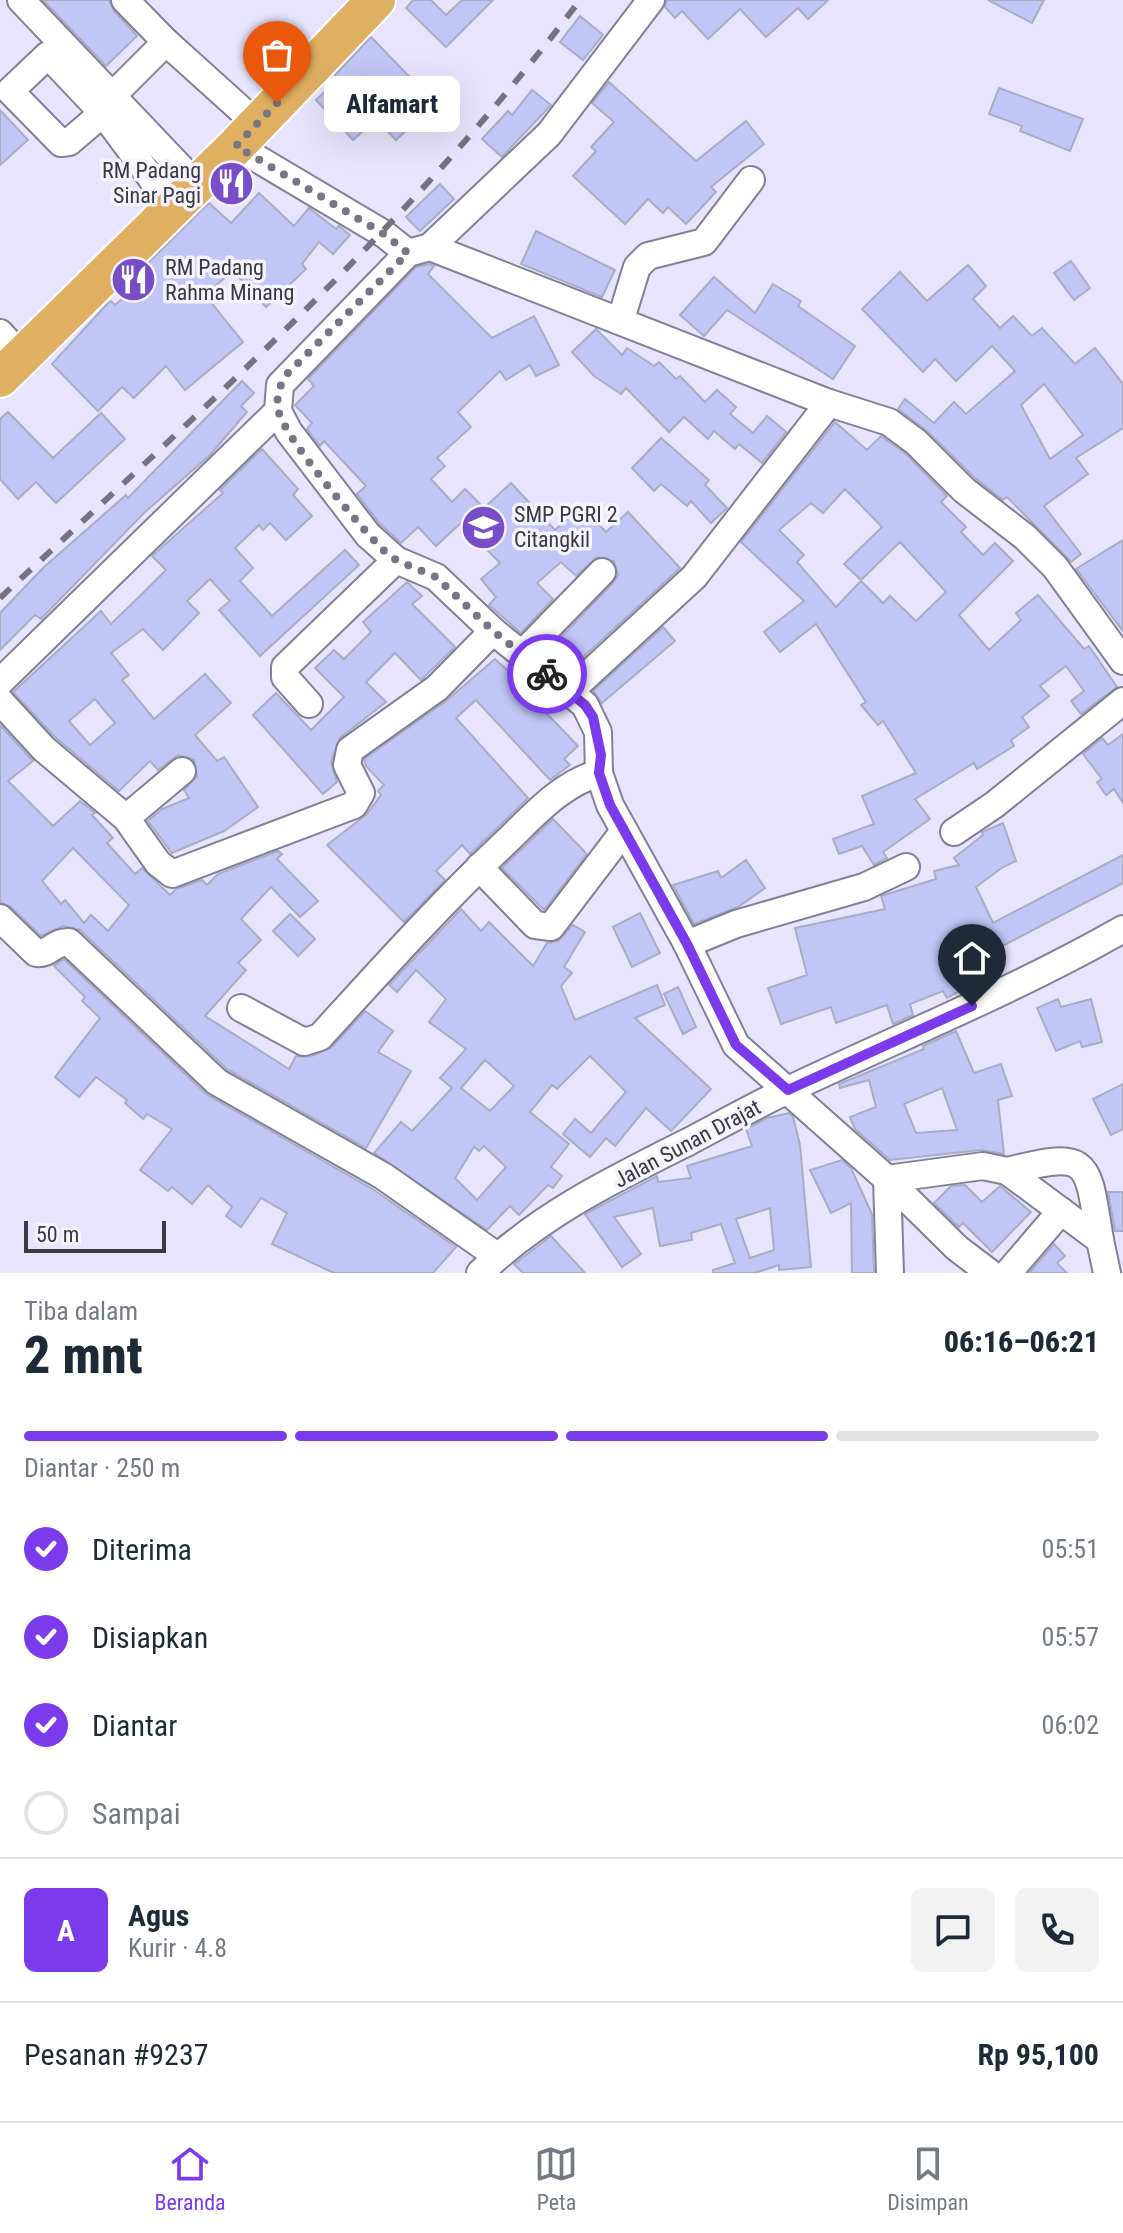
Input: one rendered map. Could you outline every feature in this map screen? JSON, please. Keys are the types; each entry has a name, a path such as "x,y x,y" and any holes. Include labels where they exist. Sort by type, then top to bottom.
{"highway":[{"path":"7,356 184,195 376,0"}],"street":[{"path":"22,0 184,195"},
{"path":"125,0 166,42 246,135 384,234 419,250 621,319 829,403 889,422 916,442 964,490 1025,537 1055,567 1123,661"},
{"path":"651,0 549,134 287,374 280,385 278,411 304,454 355,518 396,560 436,577 493,631 569,692 593,717 601,755 599,773 624,831 687,944 736,1045 887,1179 957,1248 990,1273"},
{"path":"108,104 166,42"},
{"path":"621,319 637,267 648,256 704,242 751,180"},
{"path":"569,692 694,577 829,403"},
{"path":"0,682 278,411"},
{"path":"309,704 285,677 285,667 396,560"},
{"path":"522,654 602,572"},
{"path":"0,701 39,744 126,818 158,863 172,874 354,805 361,793 347,765 350,750 437,688 493,631"},
{"path":"954,832 994,805 1123,701"},
{"path":"126,818 182,771"},
{"path":"241,1008 304,1042 320,1037 479,867 566,787 599,773"},
{"path":"479,867 535,925 551,927 624,831"},
{"path":"687,944 736,924 864,887 906,867"},
{"path":"0,918 36,953 44,954 59,943 69,942 217,1082 383,1176 488,1265"},
{"name":"Jalan Sunan Drajat","path":"488,1265 544,1219 788,1090 1024,982 1123,929"},
{"path":"1007,1171 1053,1159 1072,1160 1086,1170 1091,1182 1107,1273"},
{"path":"887,1179 983,1166 1007,1171 1100,1240"},
{"path":"887,1179 890,1273"},
{"path":"1008,1273 1061,1211"}],"building":[{"path":"43,0 109,0 114,11 137,36 106,66"},
{"path":"413,0 431,0 446,15 462,0 493,0 446,47 406,8"},
{"path":"667,0 828,0 808,19 798,8 766,37 740,9 708,39 682,11 675,18 665,7"},
{"path":"988,0 1044,0 1032,23"},
{"path":"580,16 603,35 583,60 560,42"},
{"path":"371,37 425,93 404,114 413,124 396,140 376,119 353,140 316,100 338,79 335,75"},
{"path":"609,82 696,161 746,121 764,144 711,187 716,192 686,224 668,207 663,213 648,199 625,224 573,176 596,151 591,147 614,122 592,103"},
{"path":"999,88 1083,119 1070,151 1020,131 1022,126 989,114"},
{"path":"532,90 551,105 502,157 482,139 508,111 512,115"},
{"path":"0,110 28,140 0,165"},
{"path":"440,184 454,199 420,231 406,217"},
{"path":"259,193 294,226 309,208 336,229 339,226 350,235 333,254 319,242 302,264 306,269 266,307 233,271 205,295 243,342 185,390 166,366 134,398 122,387 98,411 52,364 107,304 111,301 115,305 144,280 138,273 209,203 231,223"},
{"path":"536,231 615,270 602,297 521,264"},
{"path":"1071,261 1090,288 1074,300 1054,273"},
{"path":"968,265 986,286 973,299 1000,328 1013,316 1032,336 1042,328 1075,364 1095,348 1123,384 1123,428 1076,458 1088,474 1044,506 1081,554 1071,562 1007,497 1003,500 975,478 927,431 898,409 905,399 934,423 954,402 966,414 1015,371 992,346 956,381 935,359 923,372 862,309 900,272 927,301","holes":["1044,384 1083,435 1050,459 1021,405"]},
{"path":"434,266 428,274 492,338 534,316 559,365 536,376 530,365 506,380 500,371 458,412 471,427 437,458 445,466 431,479 452,502 465,489 484,508 511,483 555,530 581,506 606,532 628,512 680,568 568,671 546,653 613,583 618,575 614,561 597,557 576,576 561,562 537,583 553,599 521,633 489,605 496,597 481,579 500,563 461,523 436,546 418,527 401,543 380,524 357,494 366,486 324,441 320,446 307,429 312,423 295,405 314,386 308,379 416,267"},
{"path":"714,277 755,313 773,284 801,301 798,306 855,346 833,379 727,310 704,336 680,315"},
{"path":"596,329 622,355 627,348 654,366 659,362 676,379 680,376 705,402 717,390 736,407 730,414 753,433 767,416 786,432 762,463 739,444 735,449 714,431 708,439 684,417 669,432 626,388 621,394 594,376 572,352"},
{"path":"242,381 254,393 241,406 247,412 210,455 144,513 41,619 35,615 0,650 0,613 43,568 126,495 128,498"},
{"path":"8,412 53,458 101,413 125,439 56,503 36,482 18,499 0,479 0,419"},
{"path":"835,422 867,450 881,436 906,454 947,496 941,502 966,527 961,532 983,555 995,543 1013,561 959,615 989,650 1021,620 1016,613 1038,595 1084,649 1089,646 1117,687 1081,714 1071,701 1084,691 1066,666 1040,686 1049,696 1022,717 1029,727 1011,740 1014,746 977,769 974,763 915,799 930,819 883,852 887,858 874,865 862,846 839,854 833,839 874,824 862,796 916,773 883,721 878,725 861,705 866,702 816,624 780,652 764,632 804,601 741,542","holes":["845,489 882,527 844,564 861,580 900,542 946,592 916,621 890,596 883,603 861,581 836,607 797,562 804,555 779,530 811,503 823,513"]},
{"path":"661,438 709,480 705,485 727,508 711,523 691,501 687,506 661,484 654,491 632,468"},
{"path":"262,449 298,489 293,495 312,516 286,540 270,523 263,530 259,525 235,548 253,568 240,581 272,616 345,550 359,565 260,656 219,610 230,601 210,579 187,601 199,613 163,650 143,629 111,653 129,675 122,680 154,719 205,674 231,703 195,735 217,761 224,757 258,807 224,831 172,853 148,821 162,809 189,798 184,790 197,776 194,760 178,755 158,770 150,761 119,791 55,737 13,692 101,611 111,624 142,594 166,570 152,556 223,493 220,490","holes":["95,699 115,723 90,745 69,721"]},
{"path":"1123,540 1123,631 1076,569"},
{"path":"407,582 422,596 412,604 455,647 421,680 395,653 366,682 386,702 340,738 331,762 337,782 323,794 253,715 276,693 311,730 344,697 315,668 334,650 344,659 371,632 363,622"},
{"path":"663,627 675,641 602,703 593,691"},
{"path":"495,659 526,687 523,689 578,746 564,759 570,765 550,780 476,700 456,718 528,798 470,854 462,845 436,871 445,880 404,922 327,845 367,814 381,795 378,791 384,785 366,766 364,759 446,701"},
{"path":"0,725 33,761 8,781 53,826 80,801 95,813 92,815 113,838 107,843 135,874 142,868 170,895 176,889 202,880 207,885 218,874 278,851 282,854 277,859 318,901 300,917 271,887 241,919 261,940 238,963 246,970 205,1016 289,1069 296,1056 309,1057 331,1048 365,1011 393,1031 378,1052 411,1071 366,1148 227,1069 80,930 63,926 41,936 11,907 0,902","holes":["73,848 129,905 108,931 91,915 84,923 65,900 61,904 42,881"]},
{"path":"1123,734 1123,803 1114,789 1106,795 1097,782 1102,779 1083,754 1102,738 1108,745"},
{"path":"553,819 587,854 544,910 502,868"},
{"path":"1003,823 1016,861 976,887 993,923 1123,855 1123,883 964,966 973,984 947,998 943,991 910,1004 913,1015 893,1024 887,1005 836,1023 831,1007 781,1024 768,988 807,975 795,928 885,909 881,896 936,879 934,871 959,865 954,858 983,835 982,832"},
{"path":"746,860 765,888 738,907 694,924 673,885 718,871 721,878"},
{"path":"461,909 481,931 489,922 533,966 547,943 558,941 573,925 585,932 564,967 572,973 561,986 575,1020 657,985 665,1005 635,1018 711,1089 671,1131 646,1108 615,1146 606,1138 590,1157 563,1134 575,1119 591,1133 626,1092 590,1056 557,1089 552,1085 530,1112 569,1144 551,1167 562,1176 553,1188 548,1185 519,1215 510,1206 487,1230 374,1153 401,1122 412,1131 452,1088 440,1078 466,1049 429,1022 446,999 416,970 397,992 389,985","holes":["485,1060 514,1086 490,1111 461,1088","484,1146 506,1167 477,1200 455,1178 474,1147 479,1151"]},
{"path":"640,913 660,953 632,967 613,927"},
{"path":"290,914 315,939 298,956 273,931"},
{"path":"64,959 206,1094 374,1190 456,1247 433,1273 334,1273 272,1244 287,1213 261,1198 241,1227 226,1216 232,1207 208,1185 192,1204 172,1187 168,1191 140,1170 172,1129 147,1114 143,1119 125,1103 127,1100 96,1077 79,1097 55,1077 100,1018 82,1001 85,997 54,966"},
{"path":"678,987 696,1027 683,1034 664,994"},
{"path":"1058,999 1061,1007 1091,999 1102,1042 1082,1047 1080,1041 1056,1051 1037,1008"},
{"path":"956,1031 974,1073 1001,1064 1012,1096 998,1100 1004,1154 981,1150 890,1160 855,1129 850,1117 876,1107 869,1080 840,1088 839,1084 924,1049 923,1046","holes":["942,1088 957,1130 916,1133 904,1104"]},
{"path":"1123,1084 1123,1129 1111,1135 1093,1099"},
{"path":"789,1113 793,1117 800,1145 811,1267 779,1270 779,1265 755,1273 713,1273 713,1270 735,1263 721,1224 691,1233 692,1240 660,1246 653,1208 614,1217 641,1254 622,1267 585,1214 657,1176 658,1182 691,1178 687,1166 752,1146 746,1129 767,1118","holes":["770,1208 774,1250 750,1258 736,1219"]},
{"path":"842,1160 851,1168 872,1214 874,1273 852,1273 851,1203 831,1213 810,1170"},
{"path":"965,1185 982,1202 1000,1186 1031,1212 992,1252 963,1223 959,1227 934,1203 951,1186"},
{"path":"1108,1192 1123,1192 1123,1231 1115,1231"},
{"path":"551,1236 585,1273 523,1273 514,1264"},
{"path":"1054,1244 1065,1256 1057,1263 1067,1273 1029,1273"}],"railway":[{"path":"0,598 229,384 376,238 514,83 580,0"}],"way so far":[{"path":"277,103 236,146 384,234 408,253 287,374 280,385 278,411 304,454 382,549 396,560 436,577 493,631 547,674"}],"place":[{"name":"Alfamart","path":"277,103"},
{"name":"RM Padang Sinar Pagi","path":"232,183"},
{"name":"RM Padang Rahma Minang","path":"134,280"},
{"name":"SMP PGRI 2 Citangkil","path":"483,527"}],"route":[{"path":"547,674 585,705 593,717 601,755 599,773 610,805 687,944 736,1045 788,1090 972,1006"}]}
